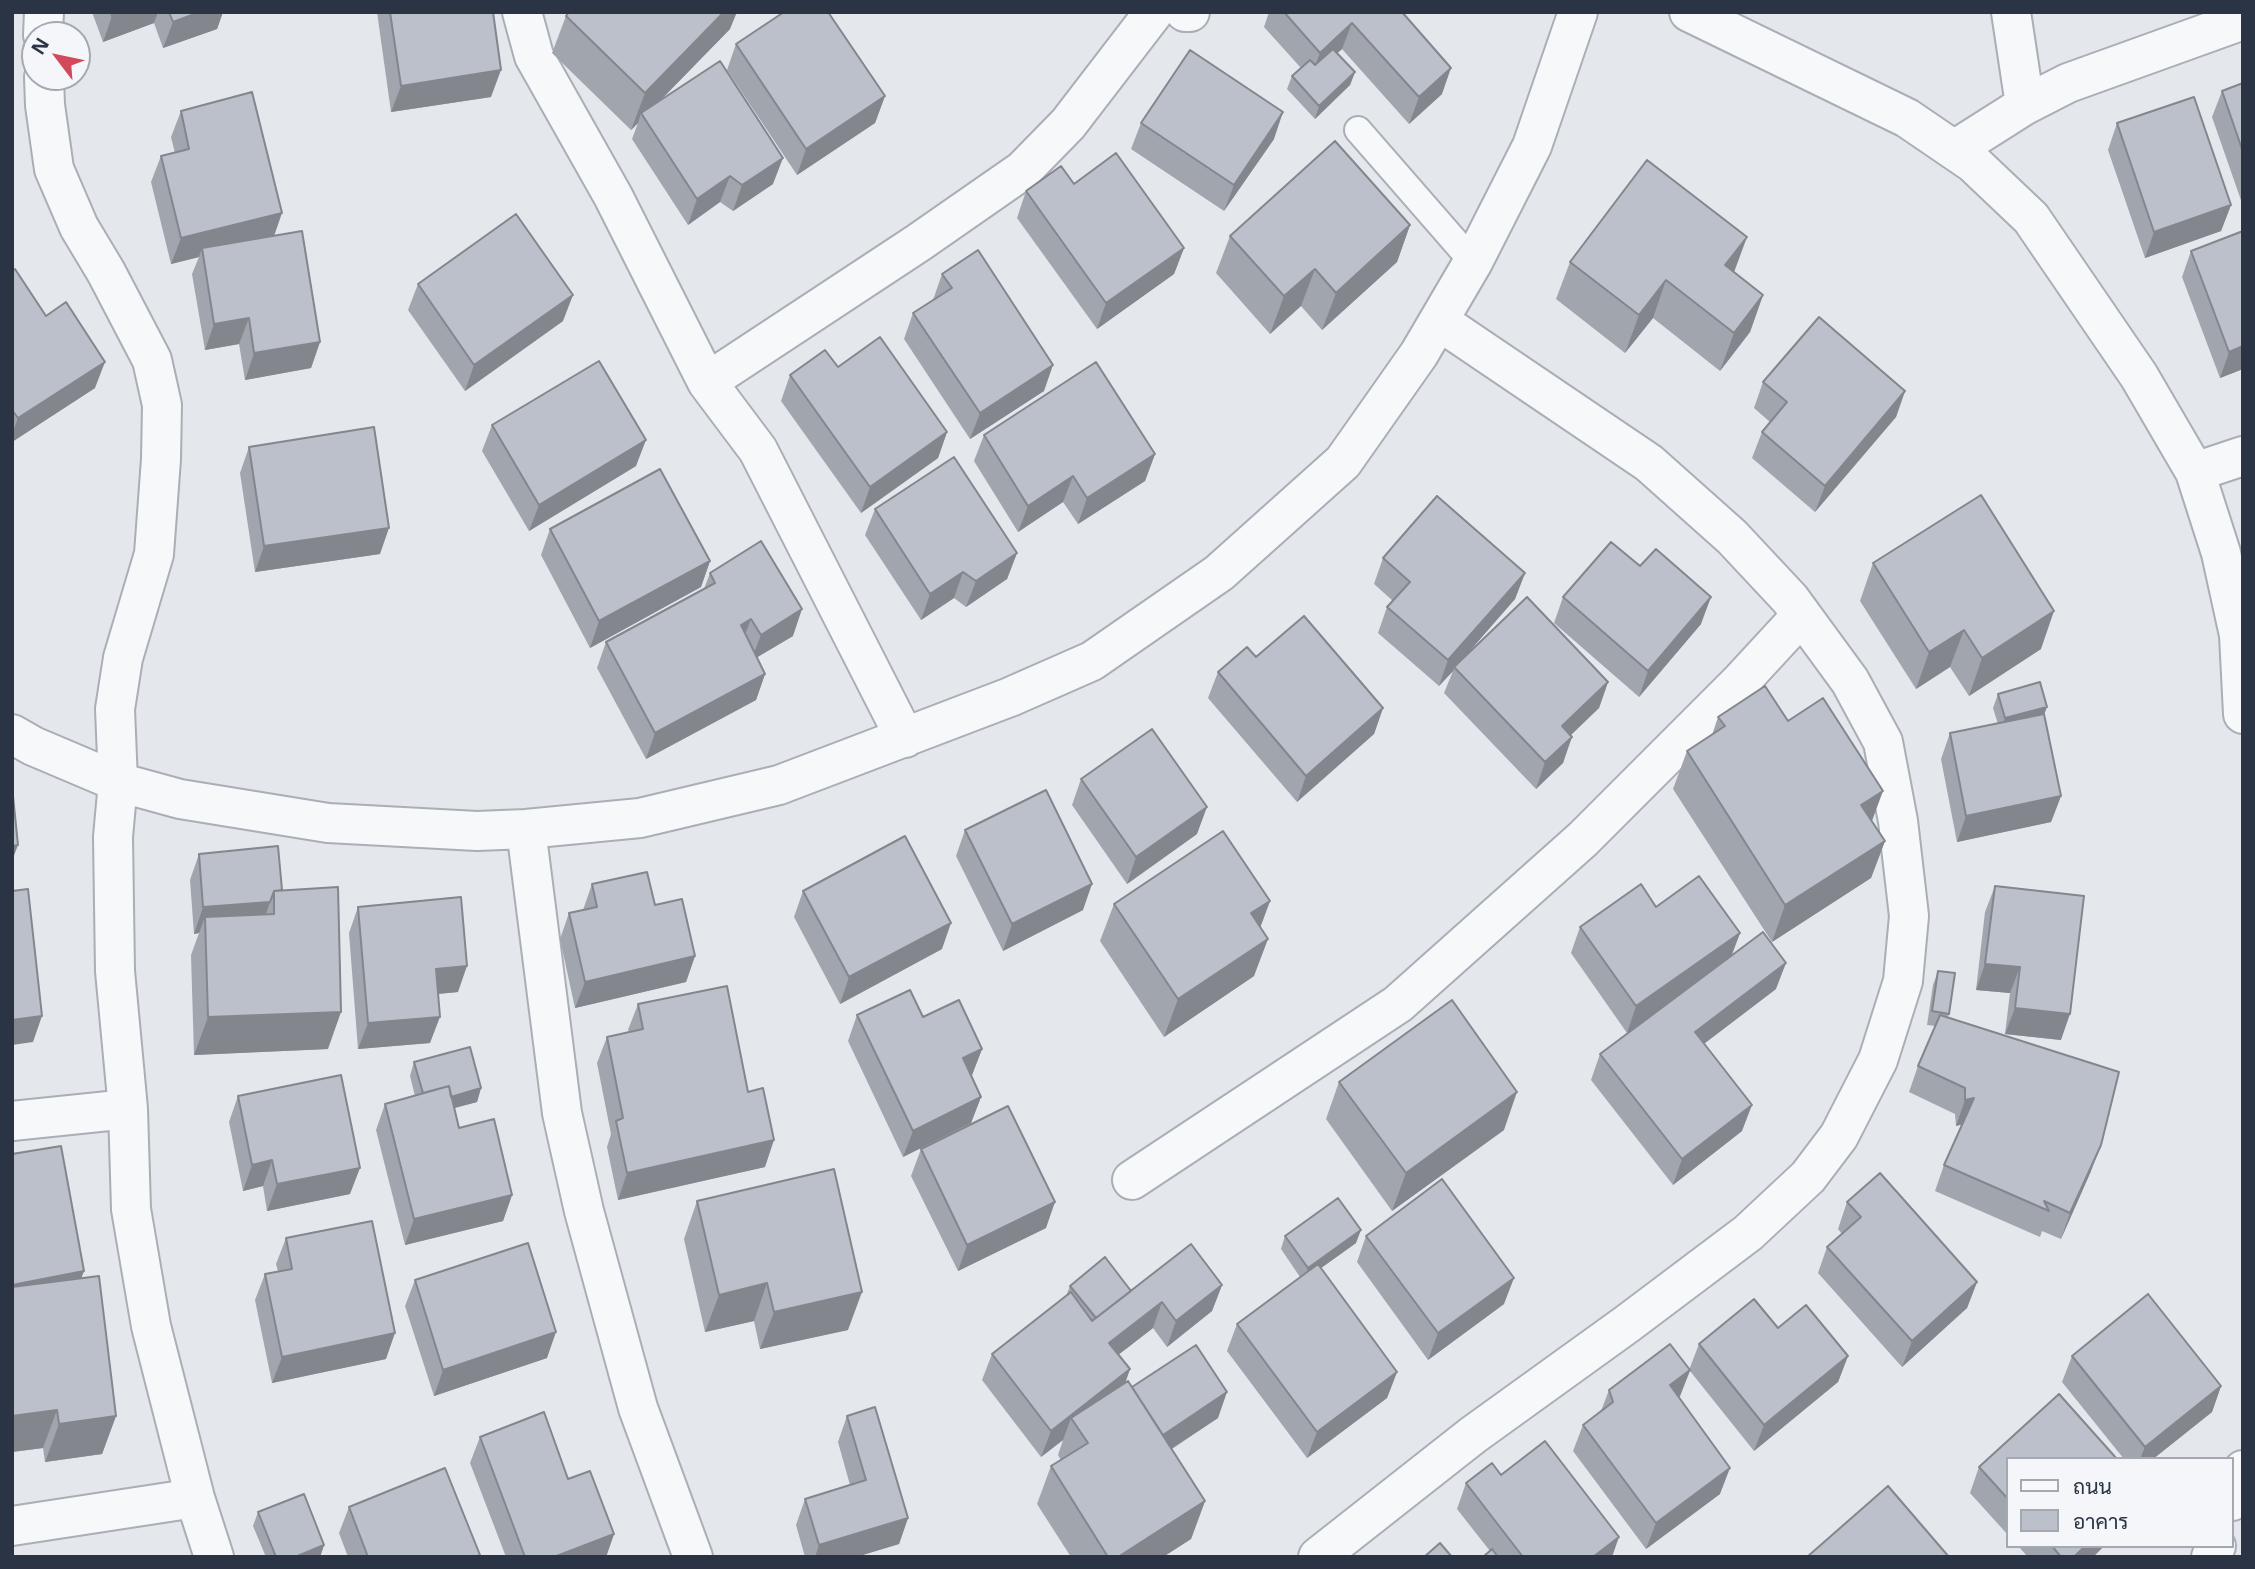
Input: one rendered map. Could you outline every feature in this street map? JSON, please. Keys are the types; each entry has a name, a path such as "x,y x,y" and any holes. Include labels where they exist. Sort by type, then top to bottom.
{"street":[{"path":"522,12 534,56 613,196 707,382 758,450 905,738"},
{"path":"707,382 918,243 1023,170 1068,124 1154,12"},
{"path":"1689,12 1907,118 1973,163 2031,218 2139,376 2194,472 2221,553 2239,635 2243,714"},
{"path":"2011,12 2025,105"},
{"path":"1954,149 2025,105 2068,83 2243,20"},
{"path":"12,734 33,746 118,782 180,799 328,823 477,831 526,829 640,818 779,785 1010,697 1092,661 1219,573 1343,462 1419,354 1473,262 1532,146 1574,21"},
{"path":"45,91 54,169 79,227 152,360 162,405 154,554 123,658 115,709 118,782 113,837 115,971 128,1109 131,1209 151,1326 195,1498 214,1557"},
{"path":"1318,1557 1473,1435 1628,1324 1748,1233 1808,1177 1839,1136 1878,1060 1903,981 1909,916 1898,821 1883,742 1850,681 1790,599 1732,537 1649,463 1439,321"},
{"path":"2194,472 2243,456"},
{"path":"1132,1180 1398,1004 1583,839 1741,681 1801,616"},
{"path":"526,829 562,1114 570,1150 638,1408 692,1557"},
{"path":"12,1121 128,1109"},
{"path":"2234,1495 2243,1469"},
{"path":"12,1527 195,1498"}],"lane":[{"path":"1358,130 1473,262"}],"building":[{"path":"169,12 200,12 173,22"},
{"path":"390,12 493,12 501,70 401,86"},
{"path":"569,12 724,12 645,93 566,16"},
{"path":"784,12 828,12 885,96 806,149 736,44"},
{"path":"1284,12 1402,12 1451,68 1419,97 1352,23 1320,53"},
{"path":"1333,49 1355,72 1319,106 1292,76 1310,60 1315,65"},
{"path":"1190,50 1283,112 1234,185 1141,123"},
{"path":"720,61 783,158 742,185 730,176 697,199 641,113"},
{"path":"2243,83 2243,152 2222,91"},
{"path":"252,92 282,213 181,238 161,156 189,149 181,111"},
{"path":"2194,97 2231,205 2154,232 2117,123"},
{"path":"1335,141 1410,225 1336,293 1315,269 1284,296 1230,236"},
{"path":"1116,153 1184,248 1106,303 1026,191 1061,166 1074,184"},
{"path":"1647,160 1747,237 1725,265 1763,295 1734,333 1666,280 1639,315 1570,262"},
{"path":"516,214 573,295 474,365 418,284"},
{"path":"302,231 320,342 254,353 249,318 214,324 202,248"},
{"path":"2243,231 2243,346 2229,352 2191,251"},
{"path":"978,250 1053,365 980,413 913,313 952,288 942,274"},
{"path":"15,269 46,316 66,302 105,362 18,418 12,410 12,271"},
{"path":"1819,317 1905,391 1825,486 1762,432 1787,402 1763,382"},
{"path":"880,337 947,432 870,487 790,375 825,350 838,367"},
{"path":"599,361 646,440 539,505 492,425"},
{"path":"1096,362 1155,454 1087,498 1073,476 1028,506 984,435"},
{"path":"374,427 389,528 264,546 249,447"},
{"path":"954,457 1017,553 976,581 963,572 930,594 875,509"},
{"path":"660,469 710,561 599,621 550,529"},
{"path":"1981,495 2054,611 1982,658 1964,630 1929,652 1873,563"},
{"path":"1437,496 1525,573 1448,660 1387,607 1410,582 1383,558"},
{"path":"761,541 802,609 761,635 751,619 741,625 765,674 655,733 606,642 715,583 710,573"},
{"path":"1611,542 1640,566 1656,549 1711,597 1648,671 1563,597"},
{"path":"1527,597 1608,682 1562,726 1572,737 1545,762 1454,667"},
{"path":"1304,616 1383,708 1306,776 1218,672 1247,647 1256,657"},
{"path":"2040,682 2047,707 2005,718 1998,694"},
{"path":"1765,686 1788,721 1823,698 1883,791 1861,805 1885,841 1785,905 1687,751 1725,726 1718,717"},
{"path":"2044,714 2061,796 1966,816 1950,733"},
{"path":"1152,729 1207,807 1136,857 1081,779"},
{"path":"12,786 18,845 12,846"},
{"path":"1046,790 1092,884 1012,924 965,830"},
{"path":"1223,831 1270,901 1251,913 1268,939 1178,999 1114,904"},
{"path":"905,836 951,923 849,977 803,891"},
{"path":"278,846 282,890 274,891 270,902 203,907 199,854"},
{"path":"647,872 655,905 682,899 695,956 585,982 569,913 597,907 592,884"},
{"path":"1699,876 1740,933 1636,1006 1580,927 1641,884 1656,907"},
{"path":"1995,886 2084,896 2070,1014 2015,1008 2020,967 1985,964"},
{"path":"338,887 341,1012 208,1017 205,917 274,914 274,891"},
{"path":"28,889 42,1016 12,1020 12,891"},
{"path":"461,897 467,966 436,969 440,1017 368,1023 358,907"},
{"path":"1763,932 1786,963 1695,1032 1752,1105 1682,1159 1600,1054"},
{"path":"1938,971 1955,973 1949,1014 1932,1011"},
{"path":"727,986 748,1092 763,1088 774,1140 627,1173 616,1121 623,1118 607,1037 643,1029 638,1004"},
{"path":"910,990 923,1017 959,1000 982,1049 963,1058 981,1097 913,1131 857,1015"},
{"path":"1452,1000 1517,1092 1406,1173 1339,1082"},
{"path":"1940,1015 2119,1072 2101,1145 2070,1213 2044,1201 2049,1211 1944,1165 1974,1098 1965,1100 1965,1088 1918,1066"},
{"path":"470,1047 481,1088 451,1097 449,1086 423,1093 414,1062"},
{"path":"341,1075 360,1168 277,1184 272,1160 252,1165 238,1096"},
{"path":"449,1086 459,1128 494,1119 512,1195 414,1219 385,1104"},
{"path":"1008,1106 1055,1202 967,1245 921,1149"},
{"path":"61,1146 84,1271 12,1285 12,1154"},
{"path":"834,1169 862,1292 774,1312 767,1283 719,1295 697,1201"},
{"path":"1880,1173 1977,1282 1912,1341 1827,1247 1861,1217 1847,1202"},
{"path":"1442,1179 1514,1278 1438,1333 1366,1236"},
{"path":"1338,1198 1361,1230 1308,1268 1285,1236"},
{"path":"372,1221 395,1333 282,1357 265,1274 292,1269 286,1238"},
{"path":"528,1243 556,1332 443,1370 415,1280"},
{"path":"1191,1244 1222,1285 1176,1321 1162,1302 1109,1343 1130,1369 1051,1431 992,1354 1071,1292 1092,1321"},
{"path":"1105,1257 1131,1291 1096,1318 1070,1286"},
{"path":"1318,1264 1397,1372 1317,1432 1237,1324"},
{"path":"99,1276 116,1416 59,1424 57,1410 12,1416 12,1287"},
{"path":"2148,1294 2221,1386 2145,1447 2072,1356"},
{"path":"1754,1299 1778,1328 1806,1305 1848,1356 1764,1425 1699,1344"},
{"path":"1670,1344 1690,1370 1670,1385 1730,1468 1656,1523 1583,1425 1613,1402 1609,1390"},
{"path":"1196,1345 1227,1392 1163,1435 1132,1387"},
{"path":"1128,1381 1205,1501 1118,1557 1108,1557 1051,1466 1088,1443 1071,1418"},
{"path":"2059,1394 2115,1457 2007,1457 2007,1498 1979,1467"},
{"path":"875,1407 908,1518 819,1545 805,1499 866,1480 847,1416"},
{"path":"544,1412 568,1479 590,1471 614,1534 554,1557 525,1557 480,1437"},
{"path":"1545,1441 1619,1537 1593,1557 1523,1557 1466,1483 1492,1463 1501,1475"},
{"path":"445,1468 480,1555 368,1557 349,1507"},
{"path":"1888,1486 1949,1557 1807,1557"},
{"path":"304,1494 324,1545 295,1557 276,1557 258,1512"},
{"path":"1440,1543 1452,1557 1424,1557"},
{"path":"2054,1548 2083,1548 2074,1557 2061,1557"},
{"path":"1492,1549 1498,1557 1483,1557"}]}
